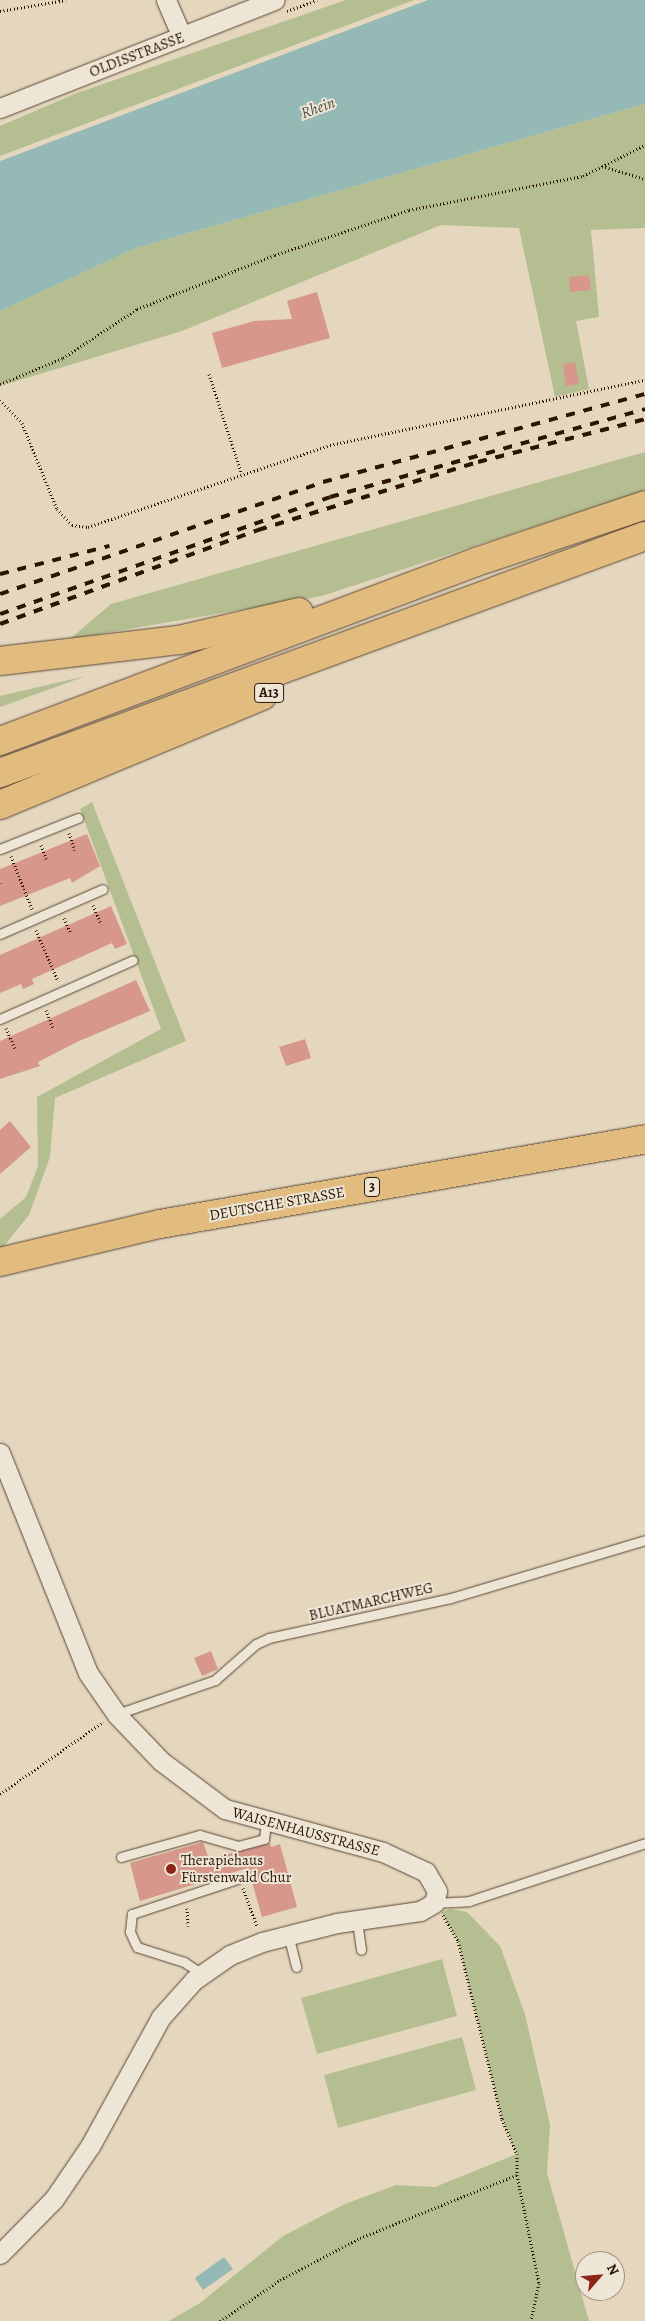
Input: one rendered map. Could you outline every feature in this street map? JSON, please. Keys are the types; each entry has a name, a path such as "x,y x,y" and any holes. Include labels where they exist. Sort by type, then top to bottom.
{"main road":[{"path":"0,741 476,562 645,505"},
{"name":"A13","path":"0,773 534,573 645,536"},
{"path":"0,661 212,634 277,620 382,583 476,562"},
{"name":"A13","path":"0,805 416,632 534,573"},
{"name":"DEUTSCHE STRASSE","path":"0,1262 152,1225 645,1139"}],"street":[{"path":"166,0 182,37"},
{"name":"OLDISSTRASSE","path":"0,108 274,0"},
{"name":"WAISENHAUSSTRASSE","path":"0,1454 81,1657 117,1715 161,1761 202,1795 236,1814 402,1860 431,1878 437,1891 434,1902"},
{"path":"0,2254 54,2199 90,2146 161,2017 202,1974 243,1949 288,1934 414,1912 434,1902"}],"lane":[{"path":"4,848 78,818"},
{"path":"0,934 103,890"},
{"path":"1,1019 133,960"},
{"name":"BLUATMARCHWEG","path":"117,1715 215,1680 269,1638 451,1598 645,1540"},
{"path":"121,1857 200,1835 238,1846 264,1838 266,1822"},
{"path":"434,1902 469,1901 645,1843"},
{"path":"202,1974 184,1962 137,1947 130,1932 132,1914 237,1879"},
{"path":"357,1921 361,1950"},
{"path":"288,1934 296,1967"}],"path":[{"path":"0,11 66,0"},
{"path":"0,384 63,358 137,309 275,254 410,210 583,176 645,145"},
{"path":"602,166 645,179"},
{"path":"209,374 241,472"},
{"path":"0,400 22,423 57,509 72,524 106,524 241,472 370,435 645,380"},
{"path":"65,824 76,850"},
{"path":"4,848 63,991"},
{"path":"89,896 101,924"},
{"path":"60,908 71,934"},
{"path":"42,1001 53,1028"},
{"path":"1,1019 15,1048"},
{"path":"0,1794 117,1715"},
{"path":"237,1879 254,1915"},
{"path":"434,1902 458,1941 502,2119 517,2154 517,2176 540,2282 531,2321"},
{"path":"220,2321 280,2280 360,2238 517,2176"}],"green space":[{"path":"346,0 414,0 0,156 0,126 77,93"},
{"path":"645,104 645,228 591,230 599,317 576,321 589,389 555,397 519,228 441,225 182,331 0,386 0,311 136,248"},
{"path":"645,452 645,490 322,596 70,639 111,604"},
{"path":"86,676 0,707 0,696"},
{"path":"92,802 186,1041 55,1098 50,1157 29,1215 0,1251 0,1219 26,1197 38,1166 37,1097 161,1029 80,809"},
{"path":"451,1909 467,1912 500,1946 525,2014 550,2125 547,2173 575,2272 575,2301 583,2301 589,2321 169,2321 200,2303 283,2236 345,2204 396,2185 435,2187 517,2154 502,2119 458,1941 441,1912"},
{"path":"442,1959 457,2016 317,2054 301,1998"},
{"path":"462,2037 476,2090 338,2128 324,2075"}],"water":[{"name":"Rhein","path":"428,0 645,0 645,104 136,248 0,311 0,161"},
{"path":"224,2257 233,2269 203,2290 195,2278"}],"building":[{"path":"589,275 591,290 570,292 569,277"},
{"path":"317,292 330,338 222,368 212,333 254,321 292,319 287,301"},
{"path":"575,362 579,384 566,386 563,364"},
{"path":"87,834 100,866 72,883 70,878 0,906 0,869"},
{"path":"111,906 127,944 115,949 112,943 32,979 34,984 23,989 21,984 0,993 0,955"},
{"path":"136,980 150,1011 77,1042 38,1062 40,1066 0,1079 0,1041"},
{"path":"305,1039 311,1058 286,1066 279,1047"},
{"path":"10,1121 31,1147 0,1174 0,1130"},
{"path":"211,1651 218,1669 202,1676 194,1658"},
{"path":"203,1842 209,1859 270,1843 271,1847 280,1844 297,1907 262,1917 248,1868 140,1901 130,1863"}],"railway":[{"path":"0,594 323,482 645,394"},
{"path":"0,614 330,497 645,409"},
{"path":"0,624 258,530 478,462 645,419"},
{"path":"0,574 109,546"}],"place":[{"name":"Therapiehaus Fürstenwald Chur","path":"171,1869"}]}
